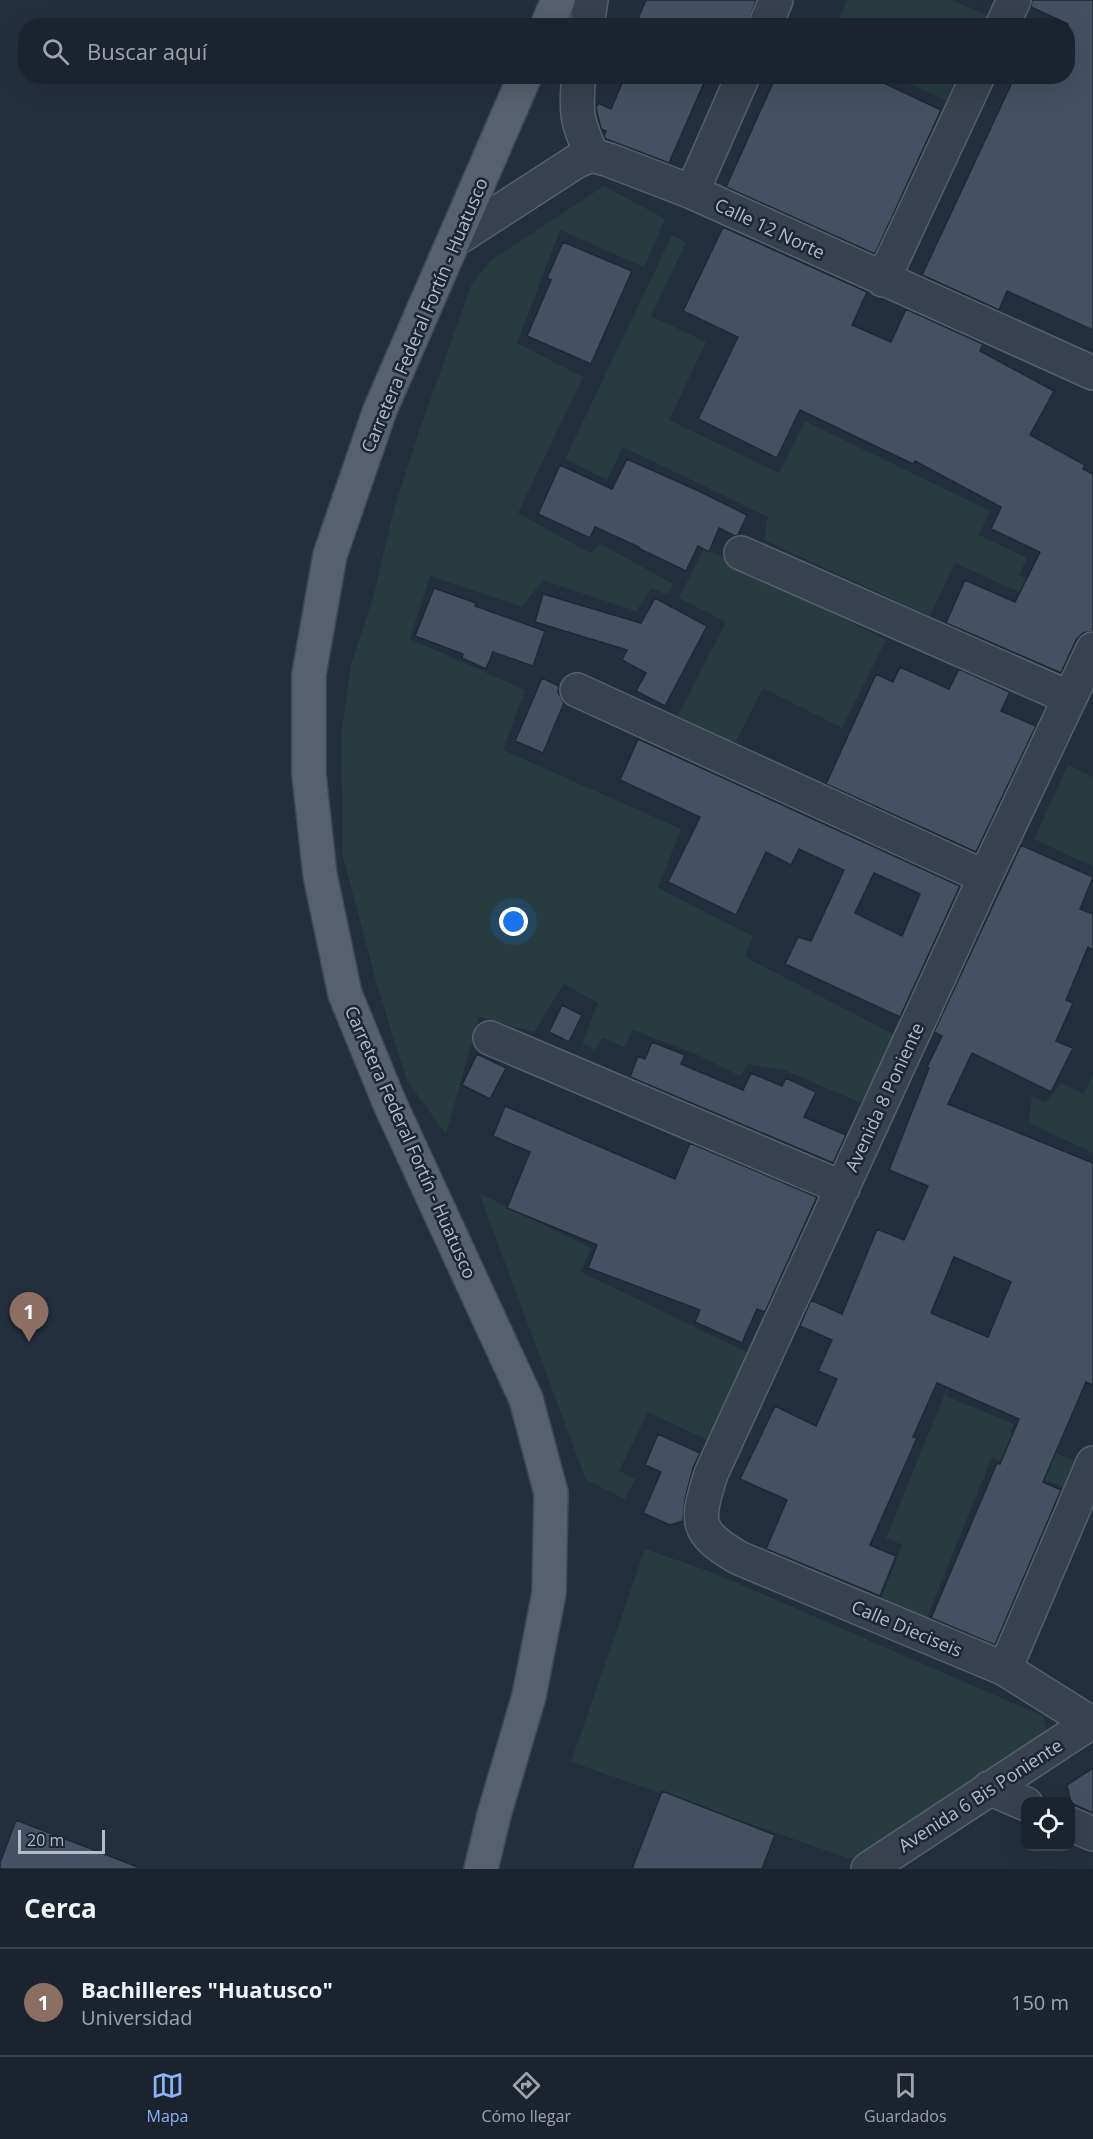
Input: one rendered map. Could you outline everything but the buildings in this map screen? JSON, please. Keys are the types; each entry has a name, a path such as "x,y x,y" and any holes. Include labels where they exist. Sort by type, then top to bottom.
{"main road":[{"path":"550,18 558,0"},
{"name":"Carretera Federal Fortín - Huatusco","path":"482,1869 494,1815 529,1696 549,1593 551,1493 526,1399 390,1104 345,994 320,875 309,775 309,674 330,555 380,410 522,84"}],"street":[{"path":"588,18 591,0"},
{"path":"768,18 776,0"},
{"path":"1006,18 1014,0"},
{"path":"455,240 577,161 592,155 581,133 576,114 578,84"},
{"path":"692,192 739,84"},
{"path":"883,280 974,84"},
{"name":"Calle 12 Norte","path":"592,155 692,192 1093,374"},
{"path":"741,553 1070,698"},
{"name":"Avenida 8 Poniente","path":"717,1545 706,1534 700,1521 702,1501 711,1474 985,877 1093,649"},
{"path":"577,690 985,877"},
{"path":"490,1038 843,1188"},
{"path":"1005,1669 1093,1463"},
{"name":"Calle Dieciseis","path":"717,1545 739,1558 1005,1669 1092,1722"},
{"name":"Avenida 6 Bis Poniente","path":"868,1869 1092,1722"},
{"path":"989,1788 1021,1802"},
{"path":"1075,1826 1093,1834"}],"green space":[{"path":"847,0 952,0 993,18 839,18"},
{"path":"910,84 964,84 955,104"},
{"path":"604,186 665,219 644,267 560,230 517,343 583,377 518,513 590,553 601,544 673,584 668,594 651,589 636,611 543,580 522,607 430,576 410,639 525,690 503,750 681,829 658,888 753,936 745,957 895,1035 861,1103 784,1070 748,1064 740,1076 700,1056 633,1030 624,1047 603,1038 595,1050 582,1044 598,1003 564,984 534,1032 479,1017 446,1134 407,1081 377,985 343,856 341,736 351,665 374,594 394,509 471,286 490,261"},
{"path":"672,235 686,242 651,316 706,342 669,420 779,473 805,421 990,511 979,535 1027,558 1019,575 1084,607 1073,617 955,563 930,616 764,540 768,517 623,447 607,480 565,459"},
{"path":"704,548 886,640 842,728 763,688 734,745 678,716 726,622 679,598"},
{"path":"1068,765 1093,777 1093,867 1034,839"},
{"path":"1093,1075 1093,1153 1029,1123 1032,1096 1046,1102 1061,1083 1084,1094"},
{"path":"479,1193 591,1248 581,1272 751,1354 709,1441 648,1412 619,1471 635,1479 625,1499 586,1480"},
{"path":"952,1376 946,1396 1014,1424 1010,1433 1084,1465 1074,1492 992,1457 924,1625 878,1607 902,1545 886,1538"},
{"path":"645,1549 714,1573 1043,1716 1047,1731 851,1859 571,1762"}],"place":[{"name":"Bachilleres \"Huatusco\"","path":"29,1342"}]}
